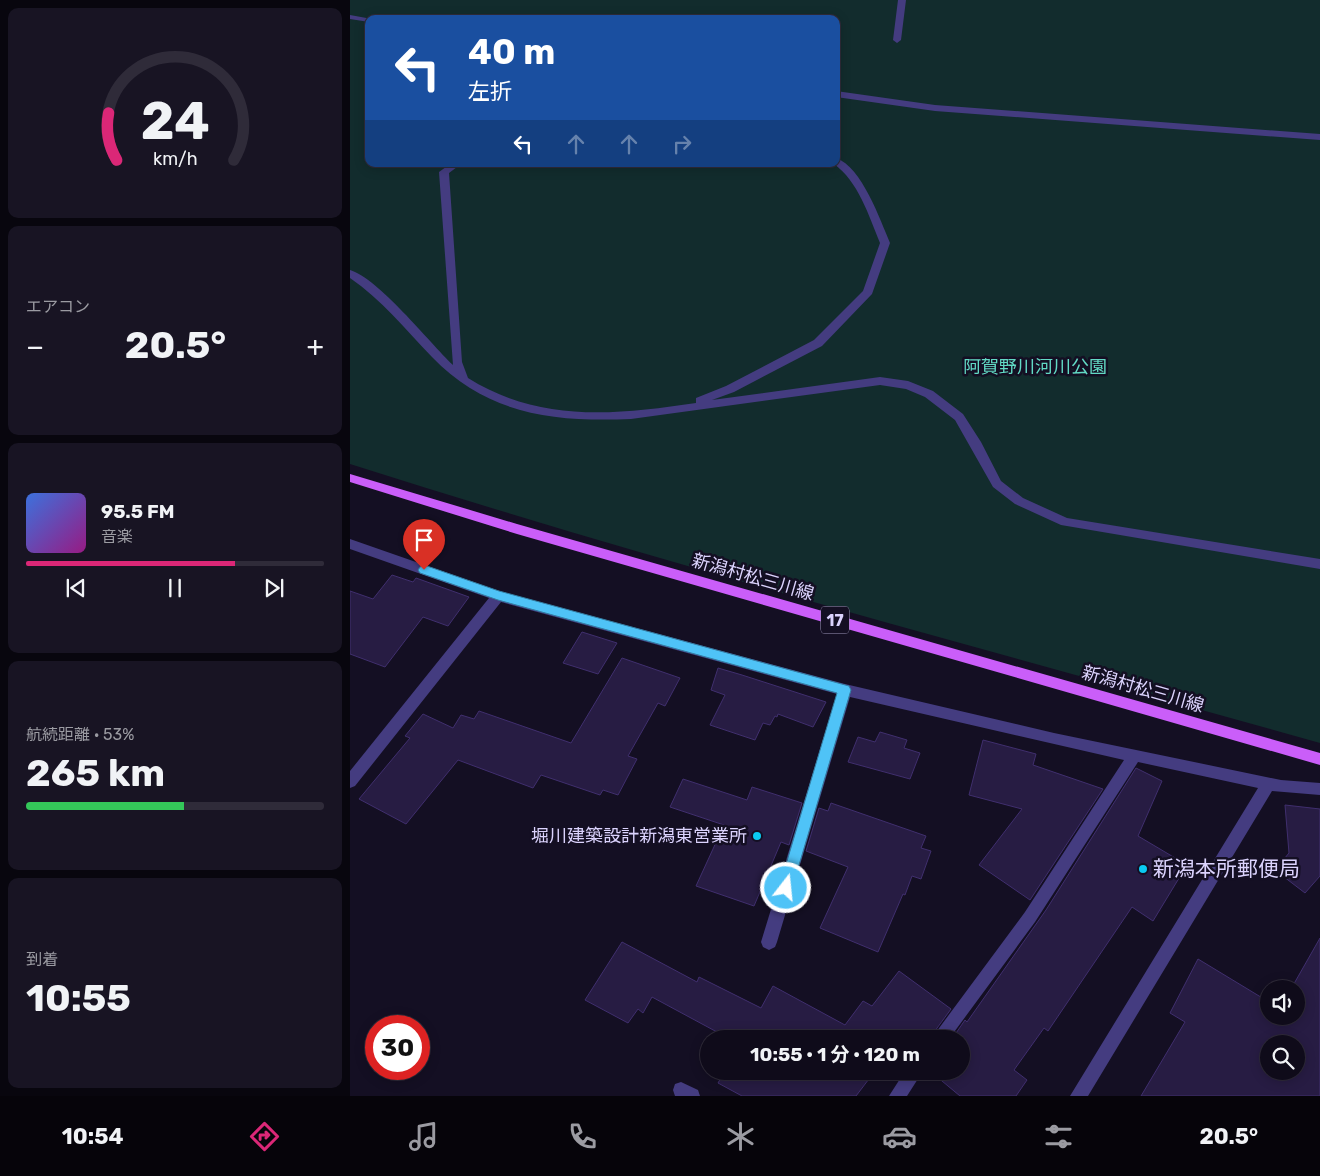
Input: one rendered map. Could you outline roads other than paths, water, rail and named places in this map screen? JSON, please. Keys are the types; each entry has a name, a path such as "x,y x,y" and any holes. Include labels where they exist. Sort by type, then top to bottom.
{"main road":[{"name":"新潟村松三川線","path":"350,478 517,529 1320,759"}],"street":[{"path":"897,40 902,0"},
{"path":"350,17 365,19"},
{"path":"840,95 935,108 1320,138"},
{"path":"679,409 730,389 818,343 868,292 885,243 868,204 844,164 840,162"},
{"path":"452,167 444,172 456,362 465,381"},
{"path":"350,273 387,302 435,354 465,381 498,401 540,412 604,417 679,409 880,381 908,385 928,394 959,417 975,442 997,484 1019,501 1064,522 1320,564"},
{"path":"350,544 498,596 845,690 1134,756 1269,783 1320,789"},
{"path":"350,782 498,596"},
{"path":"770,942 845,690"},
{"path":"946,1030 1030,917 1134,756"},
{"path":"1078,1096 1269,783"},
{"path":"897,1096 909,1080"}],"place":[{"name":"堀川建築設計新潟東営業所","path":"757,836"},
{"name":"新潟本所郵便局","path":"1143,869"}],"park label":[{"name":"阿賀野川河川公園","path":"1035,367"}]}
